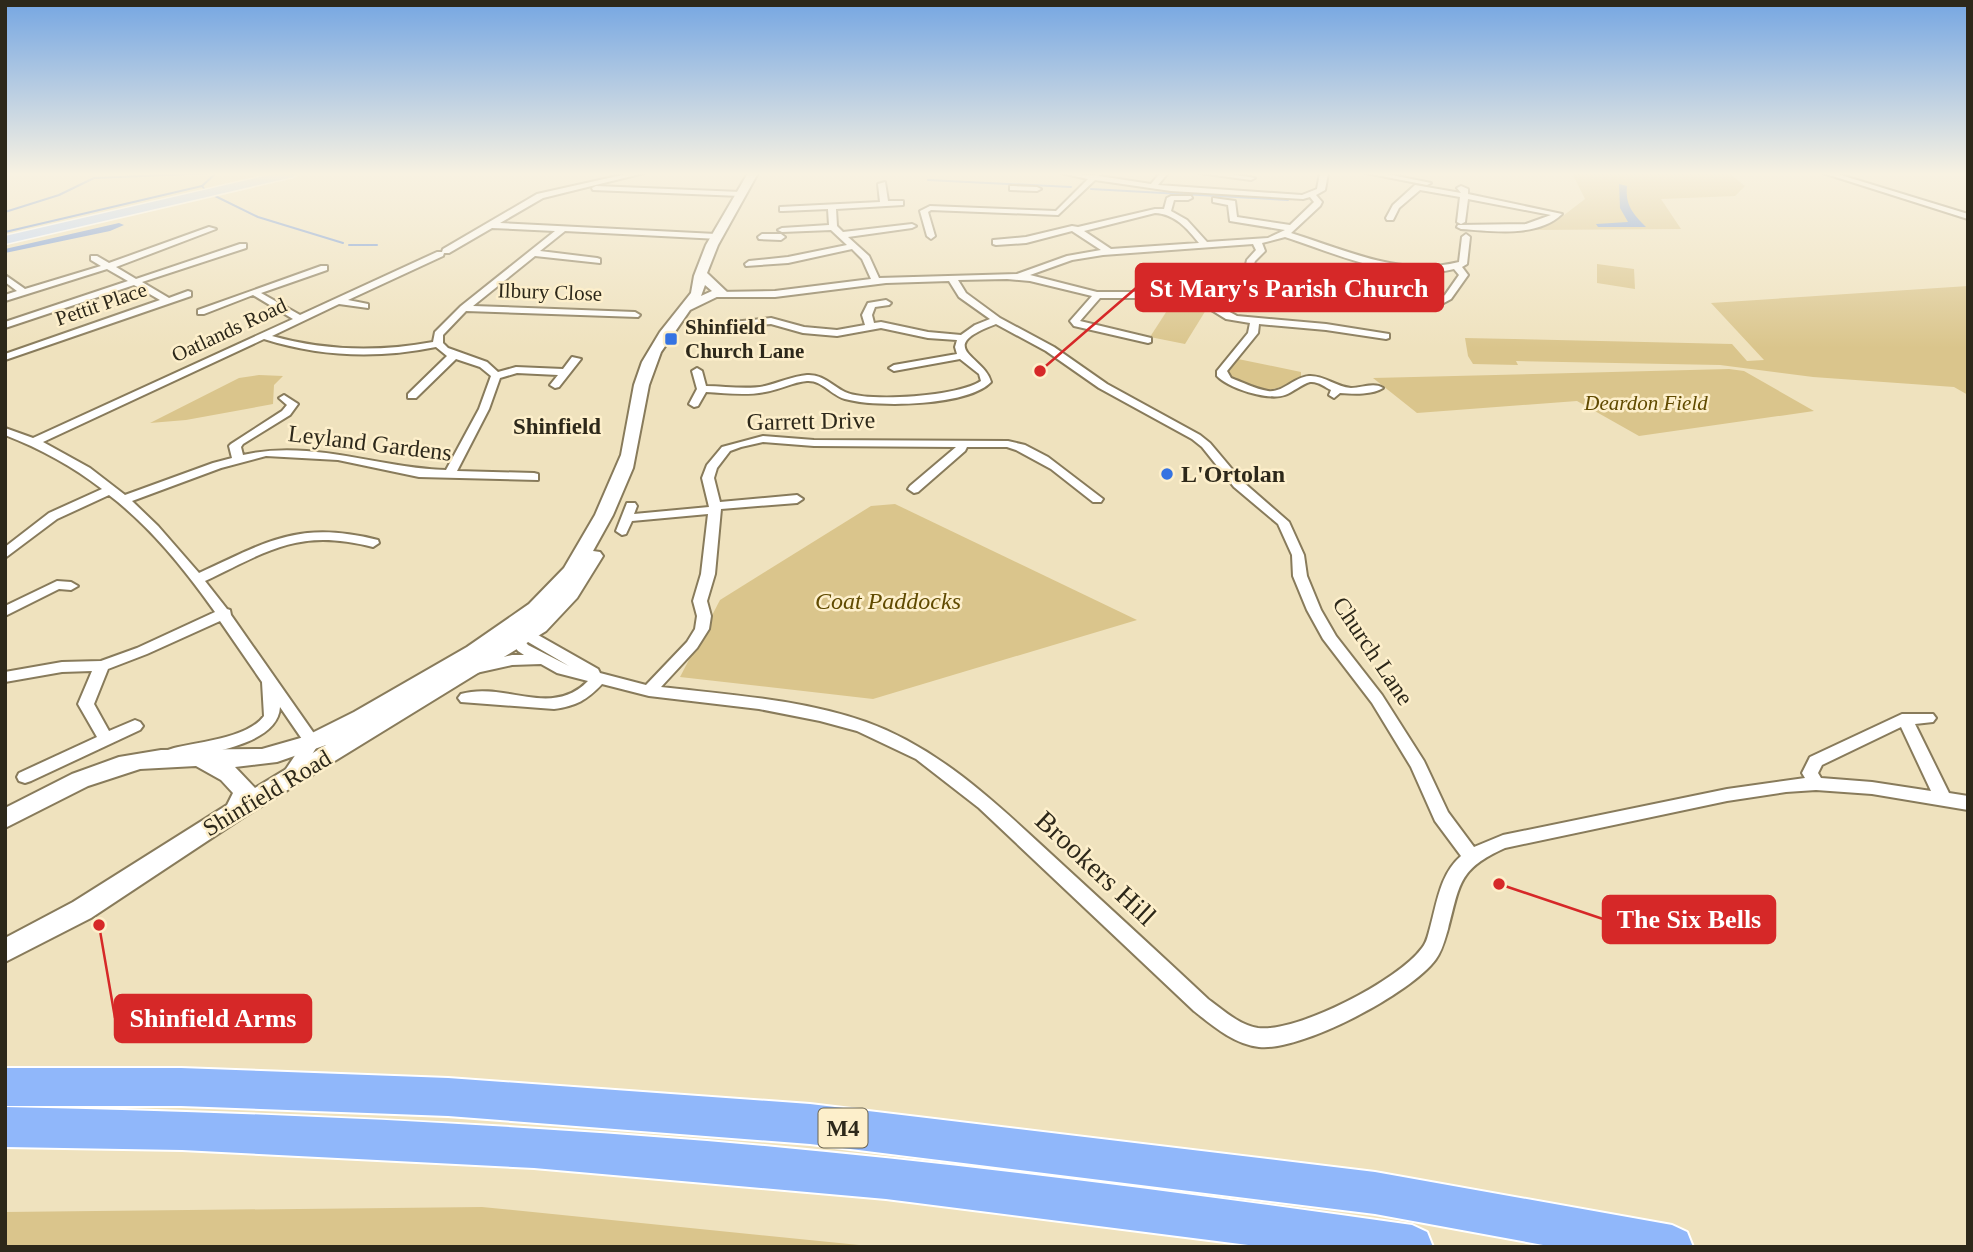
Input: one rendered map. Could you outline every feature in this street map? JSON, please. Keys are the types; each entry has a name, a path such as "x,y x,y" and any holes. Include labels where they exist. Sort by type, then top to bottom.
{"highway":[{"name":"M4","path":"5,1087 181,1087 448,1097 810,1124 1375,1193 1672,1247"},
{"name":"M4","path":"5,1128 180,1129 423,1140 789,1169 1184,1212 1412,1247"}],"main road":[{"path":"5,240 42,231"},
{"path":"529,639 543,602 570,572 609,501 629,455 646,370 683,310 709,292 698,278 719,231"},
{"path":"529,639 570,594 587,569 602,534 609,501"},
{"name":"Shinfield Road","path":"6,951 82,910 234,812 472,669 529,639"},
{"name":"Shinfield Road","path":"5,819 62,787 102,770 163,757 250,759 312,742 529,639"},
{"path":"200,759 229,774 245,791 243,800 234,812"}],"street":[{"path":"5,298 206,231"},
{"name":"Oatlands Road","path":"34,442 443,253 480,231"},
{"path":"496,376 491,368 482,363 443,351 438,344 438,334 464,308 560,231"},
{"path":"609,231 716,237"},
{"path":"782,231 782,236"},
{"path":"762,237 808,231"},
{"path":"839,231 870,265 876,281"},
{"path":"842,234 865,231"},
{"path":"993,231 996,244 1063,231"},
{"path":"1078,231 1109,251"},
{"path":"1194,231 1206,246"},
{"path":"1020,276 1070,258 1109,251 1257,242 1287,231"},
{"path":"1289,231 1381,265 1414,269 1456,266 1465,261 1466,237"},
{"path":"167,235 181,241"},
{"path":"1257,242 1261,251 1251,260 1247,271 1338,291 1430,302 1442,301 1464,275 1456,266"},
{"path":"5,326 243,246"},
{"path":"749,264 762,267 854,246"},
{"path":"532,253 597,261"},
{"path":"94,258 168,301"},
{"path":"1164,269 1186,270 1182,282 1176,288 1176,294"},
{"path":"213,315 197,310 317,271"},
{"path":"16,272 5,276 24,292"},
{"path":"709,292 754,295 876,281 1020,276 1097,295 1176,294 1201,297 1208,300 1222,315 1389,337"},
{"name":"Church Lane","path":"953,279 962,295 997,320 1050,349 1103,386 1196,437 1206,445 1238,484 1278,516 1298,555 1300,576 1314,610 1330,639 1377,699 1418,765 1441,816 1471,856"},
{"path":"254,292 300,319"},
{"name":"Pettit Place","path":"5,357 23,348 188,294"},
{"path":"1097,295 1091,307 1077,317 1077,324 1139,341"},
{"path":"338,300 365,306"},
{"path":"870,325 865,304 886,303"},
{"name":"Ilbury Close","path":"464,308 635,315"},
{"path":"733,325 773,318 822,336 870,325 963,338"},
{"path":"702,389 762,390 807,378 823,381 841,394 851,397 926,399 968,393 982,387 986,377 962,356 960,346 963,338 978,327 997,320"},
{"path":"1255,321 1253,332 1222,371 1222,376 1227,380 1267,394 1280,393 1309,379 1325,382 1335,393 1378,388"},
{"path":"263,336 295,347 395,353 438,344"},
{"path":"412,396 453,356"},
{"path":"894,368 962,356"},
{"path":"555,385 576,359"},
{"path":"496,376 516,370 566,372"},
{"path":"694,404 702,389 697,371"},
{"path":"449,475 484,409 496,376"},
{"path":"238,460 235,446 239,442 286,413 288,401 305,400"},
{"path":"5,431 34,442 68,460 112,489 198,579 225,613 312,742 296,769 283,783"},
{"name":"Garrett Drive","path":"649,691 692,645 702,629 704,616 700,601 708,574 715,508 708,485 711,467 726,449 763,439 814,443 991,442 1023,447 1097,499"},
{"path":"914,489 961,449 962,443"},
{"name":"Leyland Gardens","path":"124,500 238,460 266,453 338,457 419,473 534,477"},
{"path":"5,554 53,516 112,489"},
{"path":"622,531 629,512 715,508 797,499"},
{"path":"198,579 269,547 309,533 353,536 373,543"},
{"path":"5,612 62,584"},
{"path":"5,677 55,667 102,666 225,613"},
{"name":"Brookers Hill","path":"472,669 512,660 529,639 562,669 649,691 820,715 862,727 922,755 985,803 1201,1005 1229,1026 1259,1038 1274,1038 1315,1025 1378,994 1414,968 1429,953 1455,873 1471,856"},
{"path":"102,666 86,704 105,738"},
{"path":"466,698 482,695 526,704 570,701 579,698 600,678"},
{"path":"163,757 235,740 264,726 272,713 269,680"},
{"path":"1816,784 1810,774 1816,761 1905,719 1928,718"},
{"path":"1905,719 1943,799"},
{"path":"25,777 135,726"},
{"path":"1471,856 1503,842 1751,790 1816,784 1872,788 1968,803"}],"green space":[{"path":"1597,264 1634,269 1635,289 1597,283"},
{"path":"1968,286 1968,395 1954,387 1813,377 1720,365 1516,361 1518,365 1473,364 1468,356 1465,338 1732,344 1747,361 1764,360 1711,303"},
{"path":"1172,303 1206,310 1185,344 1150,337"},
{"path":"1238,359 1301,372 1301,377 1274,389 1249,387 1230,377 1228,373"},
{"name":"Deardon Field","path":"1729,369 1744,371 1814,411 1639,436 1577,401 1417,413 1373,378"},
{"path":"283,376 274,385 273,404 186,420 150,423 239,378"},
{"name":"Coat Paddocks","path":"895,504 1137,620 873,699 680,677 720,600 871,506"},
{"path":"482,1207 879,1247 5,1247 5,1212"}],"water":[{"path":"82,231 108,231 5,253 5,249"}],"waterway":[{"path":"305,231 343,243"},
{"path":"349,245 377,245"}],"place":[{"name":"Shinfield Church Lane","path":"671,339"},
{"name":"St Mary's Parish Church","path":"1040,371"},
{"name":"L'Ortolan","path":"1167,474"},
{"name":"The Six Bells","path":"1499,884"},
{"name":"Shinfield Arms","path":"99,925"}],"district":[{"name":"Shinfield","path":"557,426"}]}
